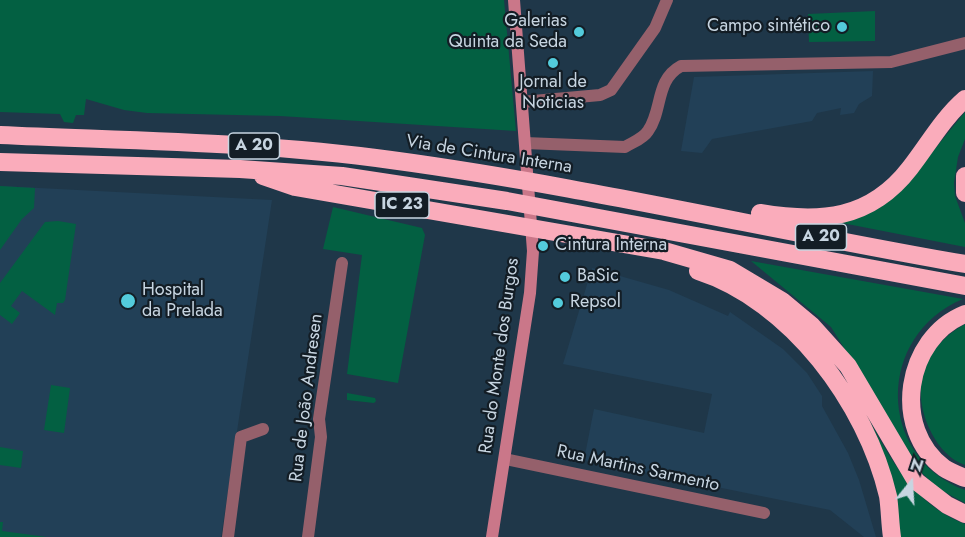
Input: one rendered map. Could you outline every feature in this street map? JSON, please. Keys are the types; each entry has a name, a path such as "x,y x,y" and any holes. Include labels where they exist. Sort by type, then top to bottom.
{"highway":[{"path":"685,210 704,203 782,216 828,218 858,210 883,196 909,170 935,133 965,99"},
{"name":"Via de Cintura Interna","path":"0,135 305,149 391,160 559,187 965,264"},
{"name":"A 20","path":"0,162 240,169 342,176 507,201 965,286"},
{"name":"IC 23","path":"240,169 295,187 608,241"},
{"path":"965,176 965,193"},
{"path":"608,241 664,251 730,270 782,301 812,326 848,366 916,481 947,505 965,514"},
{"path":"608,241 714,276 749,297 782,321 837,381 865,430 888,496 892,537"},
{"path":"965,314 942,328 920,355 911,382 912,422 925,446 944,468 965,478"}],"main road":[{"name":"Rua do Monte dos Burgos","path":"492,537 531,273 531,202 514,0"}],"street":[{"path":"522,102 600,95 611,90 655,28 667,0"},
{"path":"525,143 625,147 640,139 649,130 665,80 671,71 681,66 891,62 965,44"},
{"name":"Rua de João Andresen","path":"308,537 321,437 319,419 342,263"},
{"path":"228,537 242,437 263,429"},
{"name":"Rua Martins Sarmento","path":"505,459 764,513"}],"shaded area":[{"path":"873,71 872,96 859,104 854,113 840,115 841,108 817,113 812,121 712,139 702,153 681,151 694,77"},
{"name":"Hospital da Prelada","path":"0,186 272,200 221,537 0,537"},
{"path":"592,268 669,290 728,316 730,312 783,349 807,373 822,396 822,406 848,453 859,480 876,537 864,537 830,510 584,460 594,409 704,433 712,394 563,364"}],"green space":[{"path":"0,0 504,0 516,131 280,116 147,113 124,110 86,99 84,115 76,115 73,123 64,122 60,114 0,112"},
{"name":"Campo sintético","path":"875,11 875,41 809,42 808,14"},
{"path":"965,112 965,139 958,157 954,183 955,196 965,223 965,247 837,222 929,156"},
{"path":"0,186 35,188 34,208 22,219 0,250"},
{"path":"333,207 422,228 425,235 398,383 347,374 362,255 323,249"},
{"path":"58,221 76,224 65,300 63,303 57,303 55,315 22,291 11,306 20,313 12,324 0,315 0,283 45,222"},
{"path":"751,261 963,299 934,316 914,339 902,367 898,396 902,425 915,451 936,474 965,490 965,503 939,489 922,473 831,327"},
{"path":"965,324 965,465 954,460 938,444 932,434 921,402 921,386 924,372 938,345"},
{"path":"51,385 70,388 64,433 44,430"},
{"path":"853,391 886,449 911,485 926,501 944,514 965,524 965,537 898,537"},
{"path":"347,393 375,398 376,401 374,403 347,400"},
{"path":"0,447 23,451 21,468 0,465"},
{"path":"0,522 3,522 2,531 47,537 0,537"}],"place":[{"name":"Campo sintético","path":"842,27"},
{"name":"Galerias Quinta da Seda","path":"579,32"},
{"name":"Jornal de Noticias","path":"553,63"},
{"name":"Cintura Interna","path":"543,246"},
{"name":"BaSic","path":"565,277"},
{"name":"Hospital da Prelada","path":"128,301"},
{"name":"Repsol","path":"558,303"}]}
